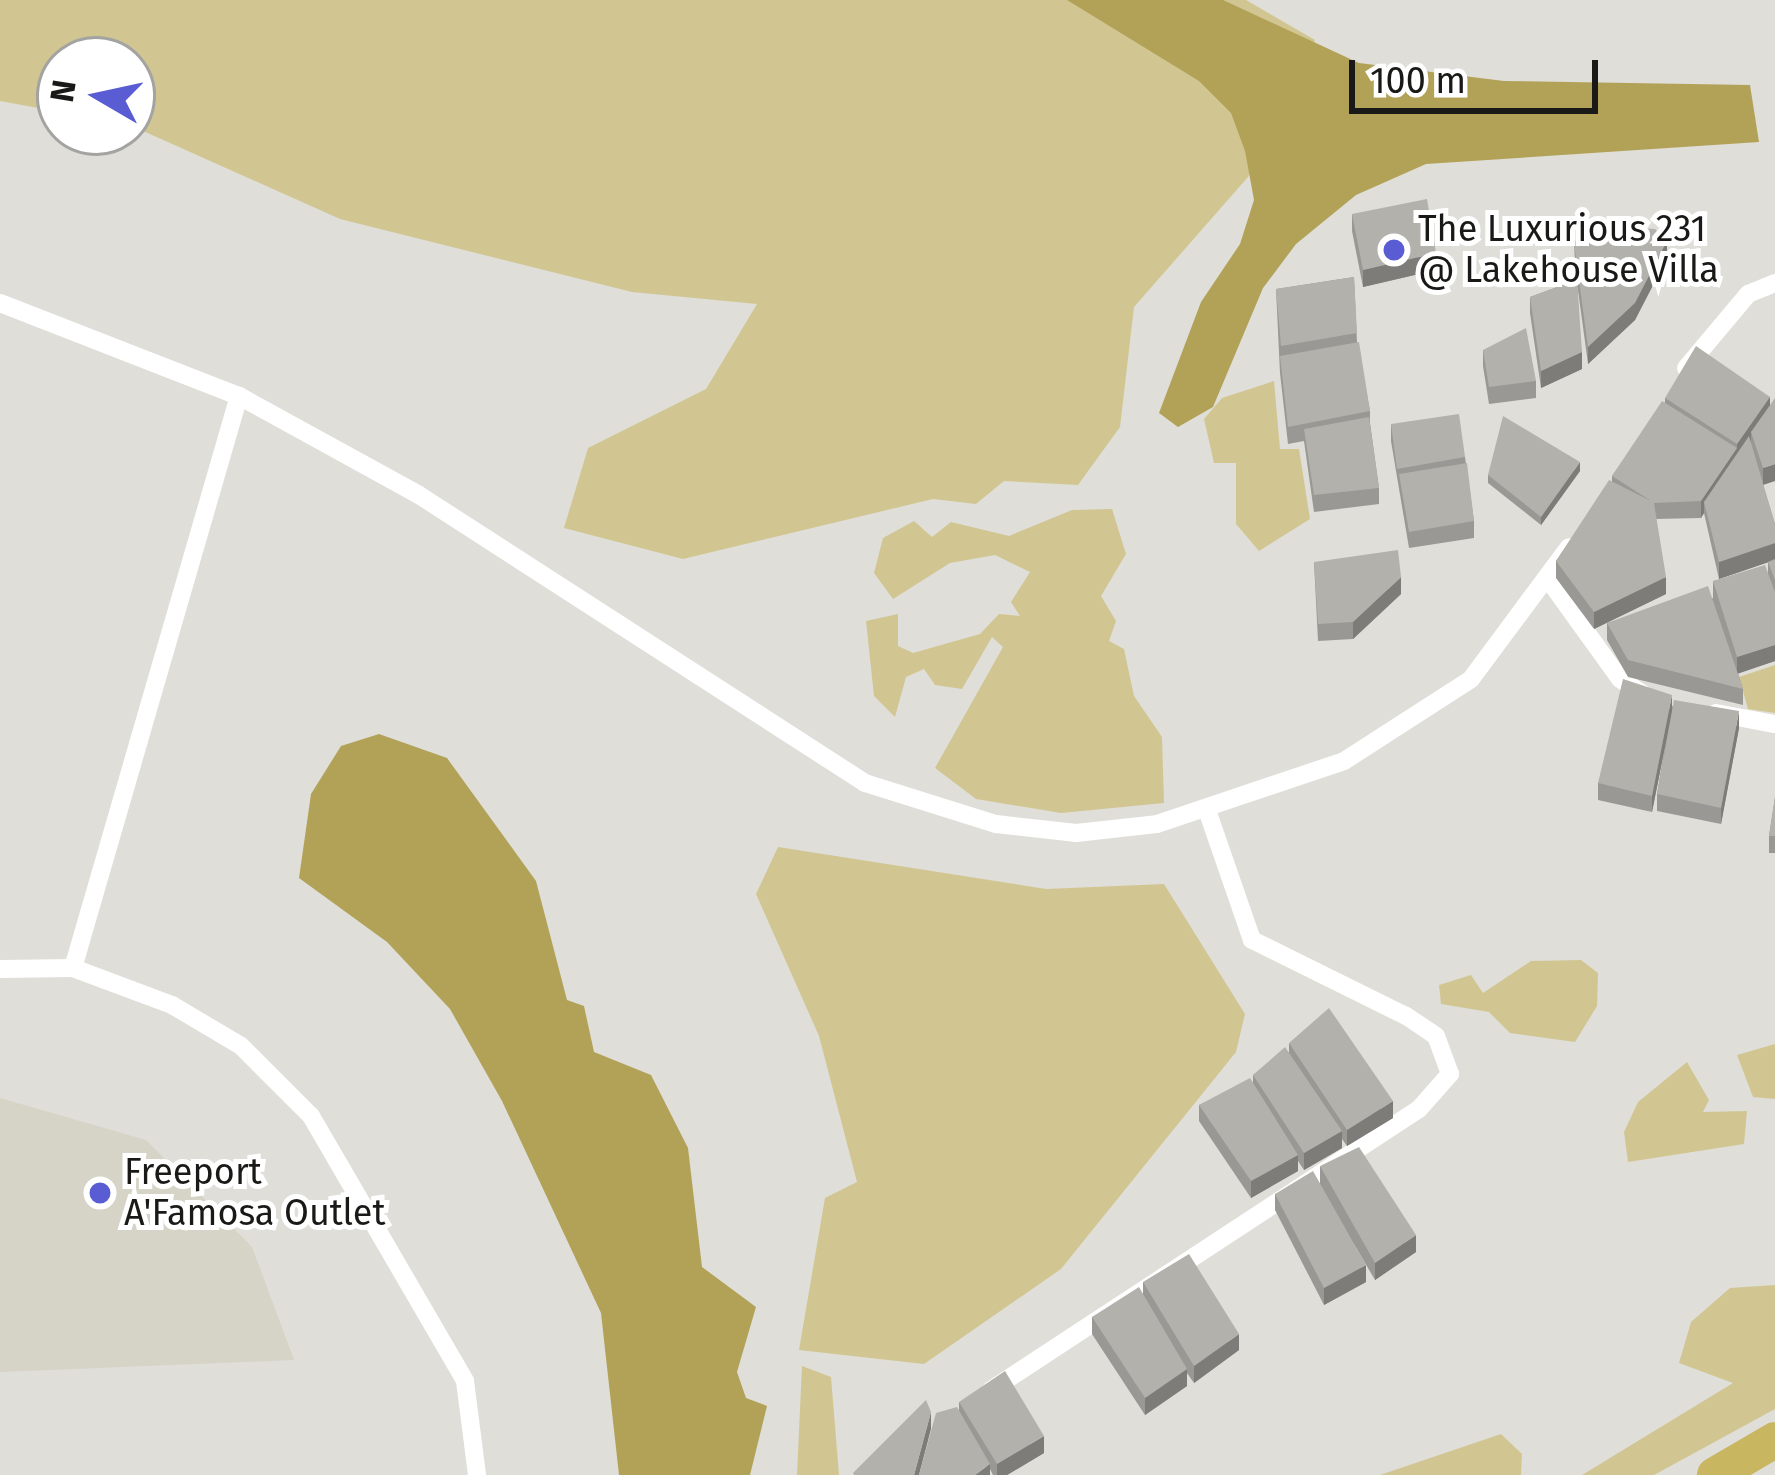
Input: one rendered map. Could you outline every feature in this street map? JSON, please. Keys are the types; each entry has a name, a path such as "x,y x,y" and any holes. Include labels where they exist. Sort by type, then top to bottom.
{"highway":[{"path":"1715,1475 1775,1440"}],"street":[{"path":"1670,392 1706,336 1775,283"},
{"path":"0,303 239,396 418,495 865,783 929,810 1076,833 1208,813 1411,727 1471,679 1585,523"},
{"path":"73,968 239,396"},
{"path":"1548,579 1619,679 1676,703 1775,724"},
{"path":"966,1406 1419,1109 1450,1074 1436,1036 1406,1016 1252,940 1208,813"},
{"path":"0,969 73,968 241,1046 311,1116 465,1381 477,1475"}],"shaded area":[{"path":"0,0 1246,0 1315,40 1248,177 1134,307 1120,427 1078,485 1004,481 976,504 933,499 683,559 564,528 588,448 706,389 757,304 632,292 340,219 156,137 156,36 36,36 36,108 0,101"},
{"path":"1067,0 1223,0 1359,63 1504,81 1750,85 1759,142 1426,164 1356,195 1296,244 1263,288 1213,407 1178,427 1159,413 1201,302 1240,244 1254,200 1245,151 1231,113 1199,81"},
{"path":"1274,381 1280,449 1299,449 1310,519 1259,551 1236,524 1236,463 1214,463 1204,419 1222,398"},
{"path":"1112,509 1126,554 1101,596 1116,621 1109,641 1124,649 1134,696 1162,737 1164,803 1061,813 976,799 935,768 1003,647 992,637 962,689 935,685 924,669 906,677 895,717 874,696 866,621 898,614 898,646 913,653 980,634 999,614 1020,616 1011,602 1030,572 995,555 950,563 893,599 874,573 883,538 914,521 932,537 951,522 1009,536 1072,510"},
{"path":"1775,665 1775,713 1748,709 1739,677"},
{"path":"379,734 447,758 536,881 567,1000 584,1006 594,1052 651,1075 688,1148 702,1267 756,1307 737,1372 746,1398 767,1406 750,1475 619,1475 601,1313 502,1101 450,1009 387,942 299,878 311,794 341,746"},
{"path":"778,847 1046,889 1164,884 1245,1014 1236,1052 1061,1269 924,1364 799,1350 825,1198 857,1182 819,1036 756,894"},
{"path":"1581,960 1598,973 1597,1006 1575,1042 1510,1033 1489,1012 1441,1004 1439,985 1471,975 1483,993 1531,961"},
{"path":"1775,1044 1775,1099 1753,1097 1737,1055"},
{"path":"1687,1062 1709,1100 1703,1112 1747,1111 1744,1144 1628,1162 1624,1132 1638,1102"},
{"name":"Freeport A'Famosa Outlet","path":"0,1098 146,1140 252,1247 294,1360 0,1372"},
{"path":"1775,1285 1775,1409 1654,1475 1582,1475 1733,1383 1679,1363 1691,1322 1730,1288"},
{"path":"802,1366 831,1377 839,1475 797,1475"},
{"path":"1501,1434 1522,1454 1521,1475 1380,1475"}],"building":[{"name":"The Luxurious 231 @ Lakehouse Villa","path":"1427,199 1436,253 1363,270 1352,214"},
{"path":"1586,225 1655,229 1667,241 1635,303 1588,347 1574,243"},
{"path":"1354,277 1357,333 1281,346 1276,289"},
{"path":"1577,280 1582,352 1541,371 1530,297"},
{"path":"1526,328 1536,381 1489,387 1483,350"},
{"path":"1359,342 1370,411 1288,427 1280,356"},
{"path":"1696,346 1770,397 1737,444 1665,398"},
{"path":"1775,398 1775,464 1763,468 1751,432"},
{"path":"1662,401 1737,448 1701,501 1654,503 1666,577 1594,612 1556,561 1609,480 1651,501 1612,476"},
{"path":"1459,414 1465,457 1397,469 1391,424"},
{"path":"1503,416 1580,462 1541,517 1488,475"},
{"path":"1369,417 1379,488 1314,495 1304,429"},
{"path":"1749,436 1775,524 1775,543 1719,562 1704,502"},
{"path":"1467,463 1474,521 1409,532 1399,474"},
{"path":"1398,550 1401,577 1353,622 1318,624 1314,562"},
{"path":"1765,565 1775,592 1775,645 1737,657 1713,581"},
{"path":"1708,586 1743,689 1628,660 1607,623"},
{"path":"1623,679 1672,695 1652,796 1598,783"},
{"path":"1674,700 1739,711 1721,808 1657,794"},
{"path":"1775,797 1775,836 1769,836"},
{"path":"1329,1008 1393,1101 1347,1130 1289,1043"},
{"path":"1285,1047 1342,1131 1304,1153 1253,1075"},
{"path":"1250,1078 1298,1155 1251,1181 1199,1105"},
{"path":"1359,1147 1416,1235 1375,1263 1320,1166"},
{"path":"1313,1171 1366,1265 1324,1288 1275,1194"},
{"path":"1189,1254 1239,1334 1194,1366 1143,1282"},
{"path":"1139,1287 1187,1369 1145,1398 1092,1317"},
{"path":"1005,1371 1044,1436 997,1464 959,1402"},
{"path":"926,1400 931,1412 914,1475 854,1475 853,1473"},
{"path":"957,1407 990,1464 975,1475 919,1475 936,1413"}],"place":[{"name":"The Luxurious 231 @ Lakehouse Villa","path":"1394,250"},
{"name":"Freeport A'Famosa Outlet","path":"100,1193"}]}
